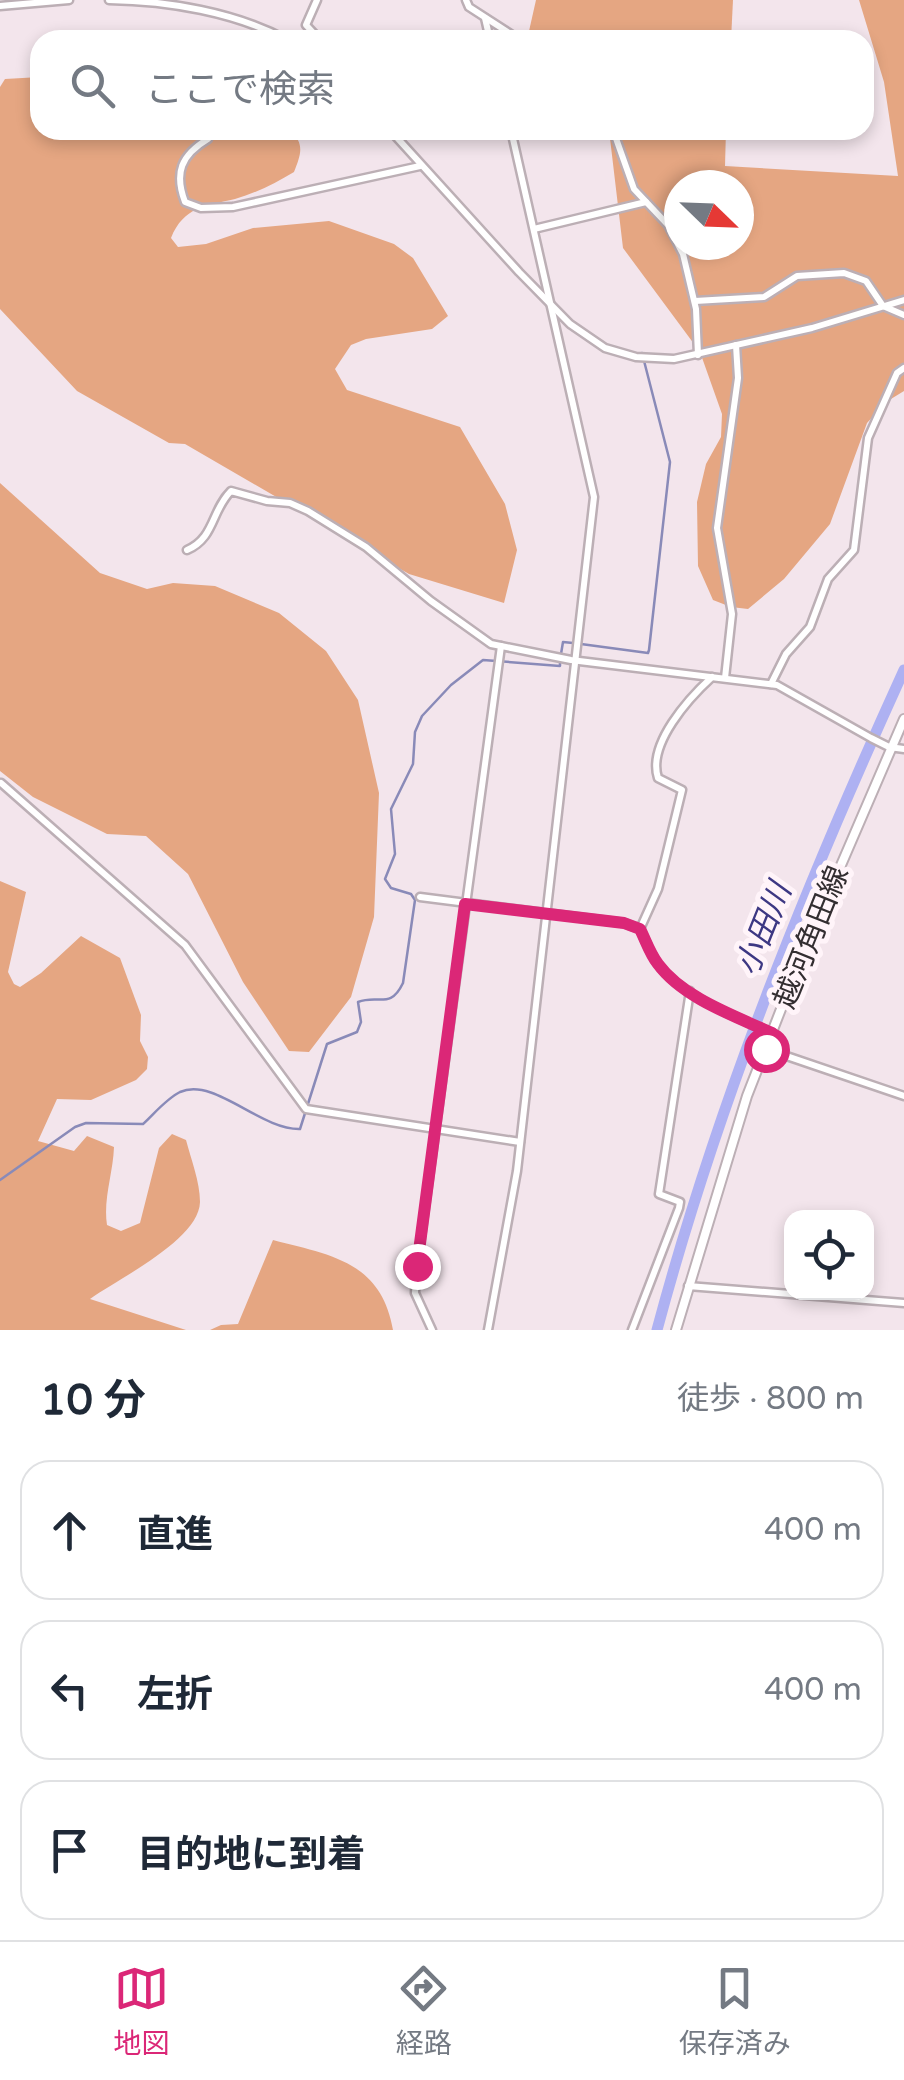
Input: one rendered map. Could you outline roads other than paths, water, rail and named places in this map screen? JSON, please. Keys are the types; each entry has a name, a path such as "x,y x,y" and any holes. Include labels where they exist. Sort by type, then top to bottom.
{"main road":[{"name":"越河角田線","path":"676,1330 747,1096 904,719"}],"street":[{"path":"0,6 69,0"},
{"path":"109,0 153,3 266,30"},
{"path":"311,30 306,25 317,0"},
{"path":"466,0 469,7 505,30"},
{"path":"484,16 488,30"},
{"path":"207,140 182,162 178,174 184,202 201,208 233,207 420,166"},
{"path":"398,140 548,302 570,324 605,348 654,360 698,355 812,328 904,300"},
{"path":"488,1330 520,1142 594,497 512,140"},
{"path":"616,140 629,180 674,235 694,301 698,355"},
{"path":"534,230 648,202"},
{"path":"694,301 764,297 797,276 844,273 866,281 883,306 904,315"},
{"path":"725,678 732,614 717,528 738,378 736,345"},
{"path":"771,684 786,654 810,627 828,579 854,550 868,438 904,368"},
{"path":"187,550 203,542 222,502 232,491 290,503 366,547 484,641 577,660 771,684 871,738 904,749"},
{"path":"432,1330 415,1293 501,646"},
{"path":"640,929 658,888 682,790 658,778 656,767 674,720 712,676"},
{"path":"1,783 184,945 306,1109 520,1142"},
{"path":"420,897 624,923 640,929 657,964 672,980 729,1014 772,1033"},
{"path":"632,1330 679,1208 680,1202 660,1194 690,991"},
{"path":"766,1049 904,1096"},
{"path":"688,1286 904,1303"}],"waterway":[{"path":"581,644 648,653 649,650 670,462 642,353"},
{"path":"561,654 563,642 573,643"},
{"path":"0,1180 75,1127 86,1123 143,1124 175,1095 194,1089 223,1097 269,1122 300,1129 327,1044 357,1032 361,1022 358,1002 389,999 403,983 415,900 411,894 391,888 385,879 395,854 391,809 413,764 415,732 422,716 451,685 483,660 560,666 560,662"},
{"name":"小田川","path":"657,1330 708,1161 767,995 904,670"}]}
